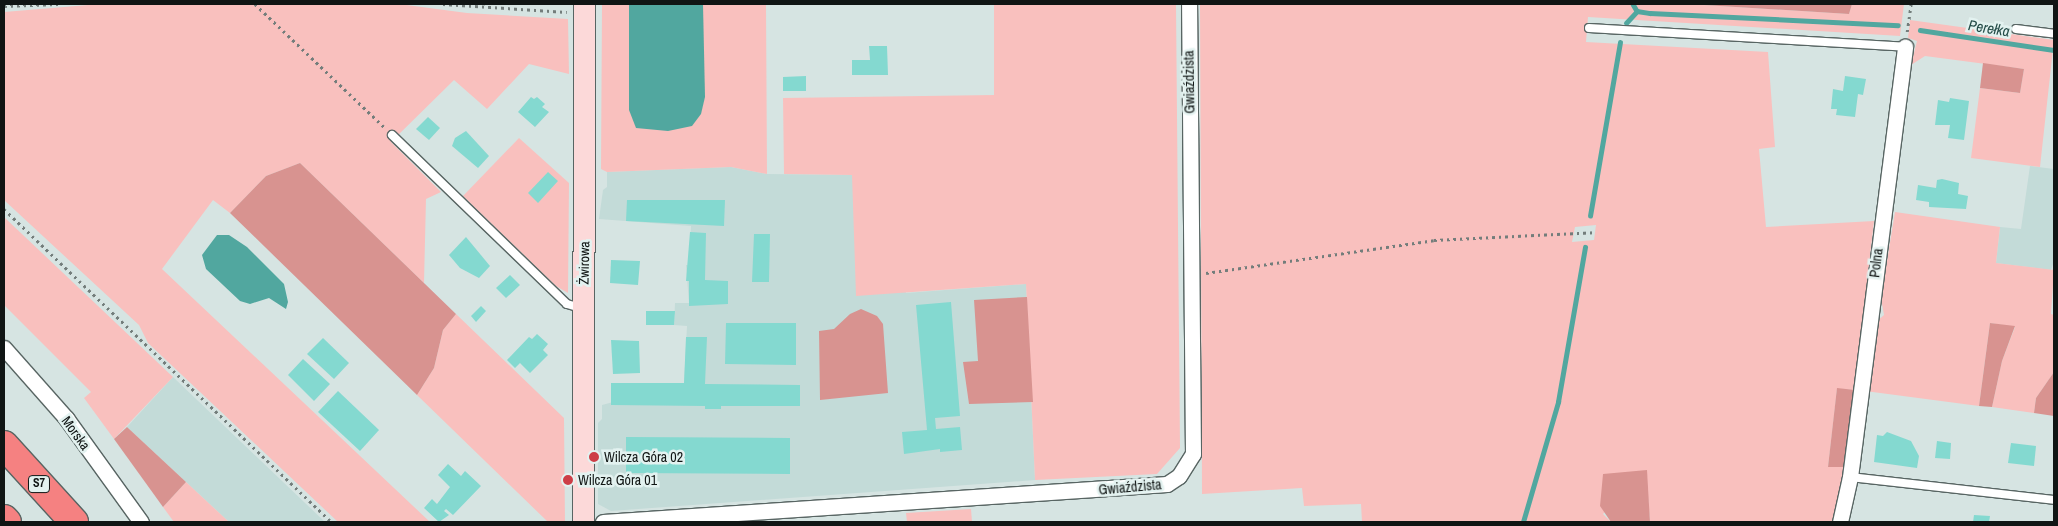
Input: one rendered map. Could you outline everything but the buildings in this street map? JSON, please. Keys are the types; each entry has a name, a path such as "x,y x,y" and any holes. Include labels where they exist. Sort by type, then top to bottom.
{"highway":[{"name":"S7","path":"4,445 74,522"},
{"path":"4,519 7,522"}],"street":[{"name":"Gwiaździsta","path":"603,522 1167,484 1179,476 1193,454 1189,4"},
{"name":"Żwirowa","path":"583,522 584,8"},
{"name":"Polna","path":"1840,522 1850,477 1905,48"},
{"name":"Morska","path":"4,348 66,418 141,522"}],"lane":[{"path":"1589,28 1905,48"},
{"path":"2016,29 2054,34"},
{"path":"392,135 567,304 583,308"},
{"path":"1850,477 2054,500"}],"path":[{"path":"4,6 58,4"},
{"path":"255,4 392,135"},
{"path":"443,4 584,8"},
{"path":"1905,48 1911,4"},
{"path":"4,209 332,522"},
{"path":"1191,275 1434,240 1595,232"}],"shaded area":[{"path":"100,4 399,4 467,13 568,19 569,74 529,64 487,109 454,80 391,142 441,192 426,199 424,283 300,163 266,176 230,213 213,200 162,269 430,522 338,522 148,343 139,325 4,200 4,12"},
{"path":"602,4 766,4 767,174 731,167 607,172 601,169"},
{"path":"994,4 1176,4 1180,448 1157,474 1035,480 1026,284 856,296 852,175 784,174 783,98 994,95"},
{"path":"1200,4 1688,4 1849,14 1852,4 1904,4 1900,36 1588,17 1586,42 1768,52 1775,147 1759,149 1766,227 1874,221 1855,390 1837,389 1828,467 1844,467 1836,522 1650,522 1646,470 1603,514 1611,522 1362,522 1361,504 1304,506 1302,488 1202,494","holes":["1596,225 1594,240 1572,242 1575,227"]},
{"path":"1688,4 1852,4 1849,14"},
{"path":"1910,20 2054,40 2040,167 1971,158 1980,88 2020,93 2024,69 1925,56 1911,65 1917,41 1908,38"},
{"path":"1983,63 2024,69 2020,93 1980,88"},
{"path":"519,138 569,183 568,293 556,286 463,196"},
{"path":"300,163 456,314 443,330 434,368 417,395 230,213 266,176"},
{"path":"2030,166 2054,169 2054,261 2051,270 1996,263 2000,227 2021,229"},
{"path":"731,167 767,174 852,175 906,293 1026,284 1035,480 611,511 598,504 598,423 602,419 602,405 684,383 687,326 674,325 675,303 689,303 686,265 689,265 691,226 599,219 603,190 607,187 607,172"},
{"path":"1895,212 2000,227 1996,263 2054,270 2051,314 2054,315 2054,372 2036,398 2034,413 1992,407 2002,361 2015,327 1990,323 1979,406 1865,391 1875,323 1884,315 1881,298"},
{"path":"4,217 173,377 114,439 84,398 91,392 4,305"},
{"path":"1027,297 1033,402 969,404 963,362 978,361 974,300"},
{"path":"861,309 877,316 883,324 888,393 820,400 819,331 834,329 850,314"},
{"path":"456,314 564,418 565,522 548,522 417,395 434,368 443,330"},
{"path":"1990,323 2015,326 2002,361 1992,407 1979,406"},
{"path":"2054,372 2054,416 2034,413 2036,398"},
{"path":"173,377 325,522 229,522 127,427"},
{"path":"1837,388 1855,390 1844,467 1828,467"},
{"path":"127,427 186,482 163,507 114,439"},
{"path":"1647,470 1650,522 1611,522 1600,506 1603,474"},
{"path":"186,482 229,522 174,522 163,507"},
{"path":"971,509 972,522 907,522 906,513"}],"water":[{"path":"629,4 703,4 705,97 701,114 692,126 668,131 636,128 629,110"},
{"path":"217,235 229,235 247,247 284,284 288,302 286,309 269,298 250,304 240,301 206,269 202,255"}],"waterway":[{"name":"Perełka","path":"1633,4 1637,11 1650,13 1898,25"},
{"path":"1626,23 1637,11"},
{"name":"Perełka","path":"1920,30 2054,50"},
{"path":"1590,216 1620,43"},
{"path":"1523,522 1558,402 1585,247"}],"place":[{"name":"Wilcza Góra 02","path":"594,457"},
{"name":"Wilcza Góra 01","path":"568,480"}]}
